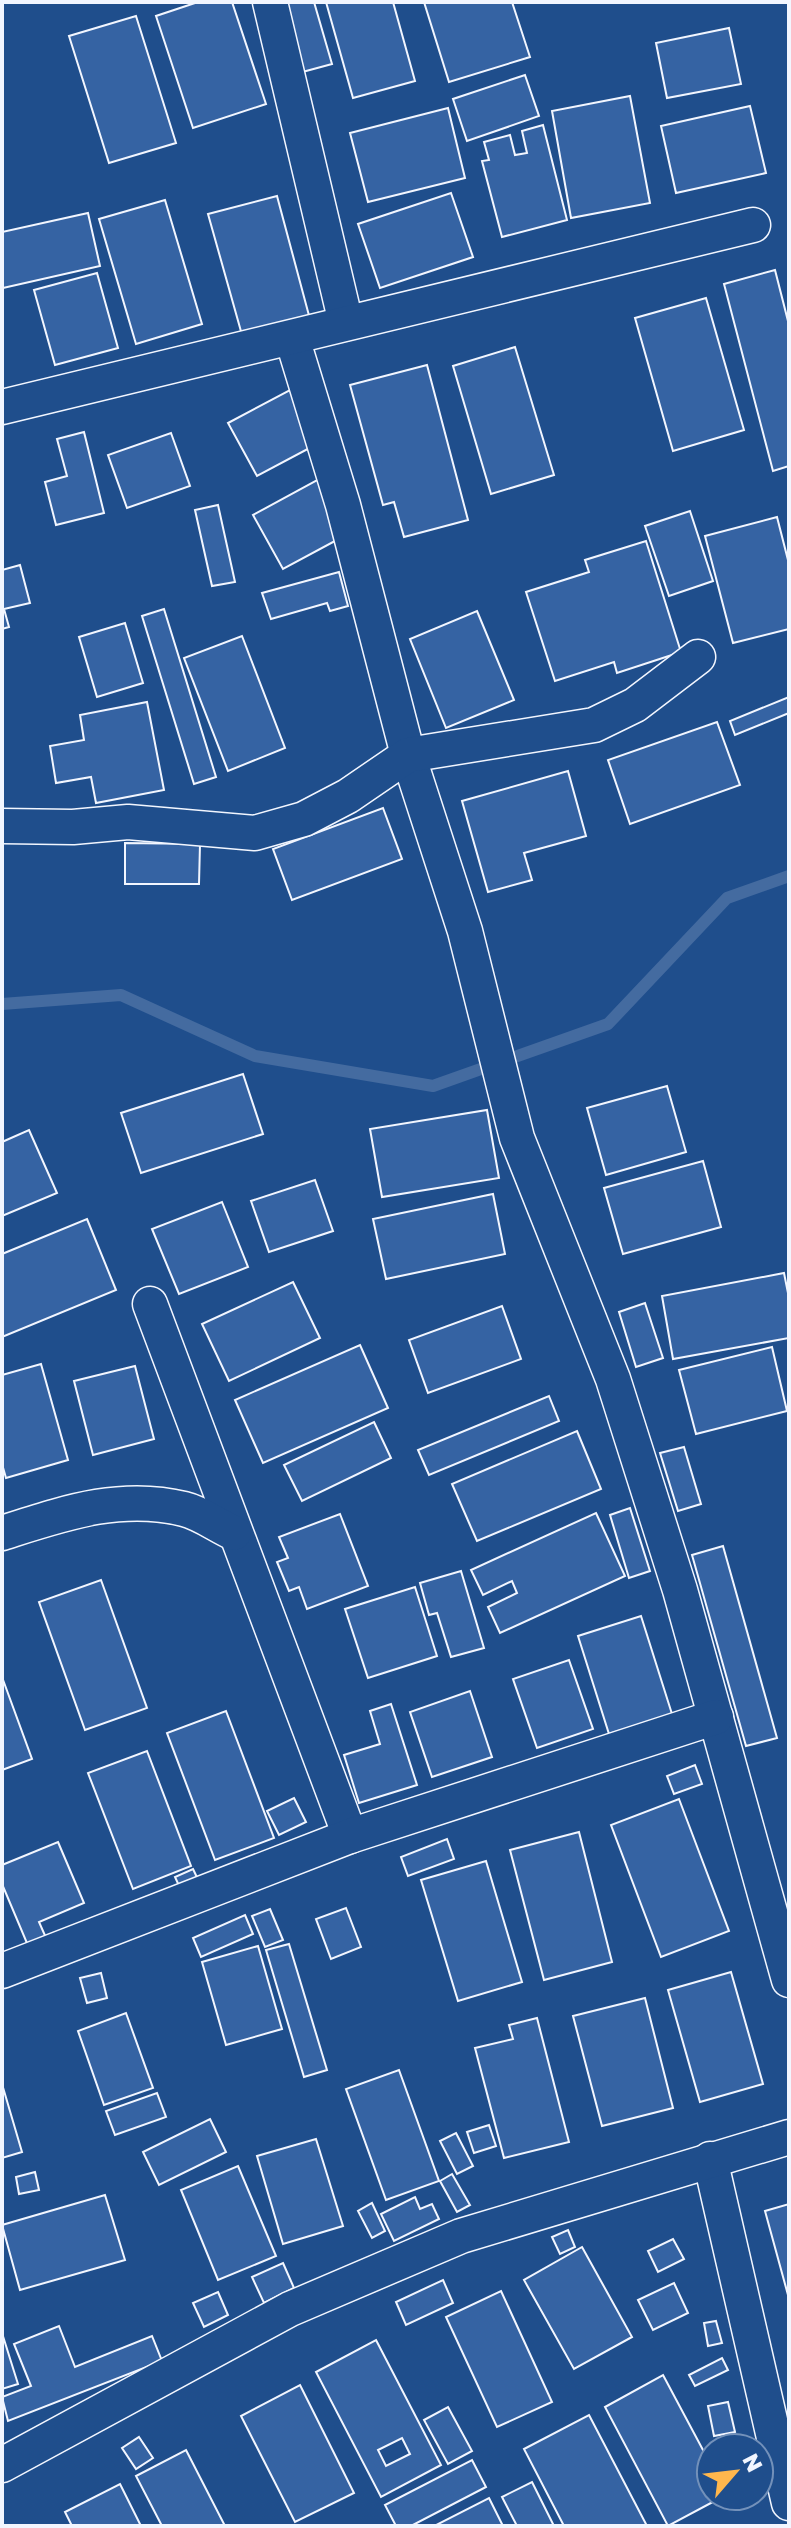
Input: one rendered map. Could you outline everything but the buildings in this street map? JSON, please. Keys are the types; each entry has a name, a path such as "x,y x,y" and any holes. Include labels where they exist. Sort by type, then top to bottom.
{"street":[{"path":"270,2 346,323"},
{"path":"2,407 753,225"},
{"path":"292,338 343,505 408,755 465,931 517,1138 613,1379 716,1717 789,1980"},
{"path":"2,826 73,827 128,822 255,833 304,819 348,796 408,755 594,725 635,705 698,657"},
{"path":"150,1304 350,1836"},
{"path":"2,1533 86,1506 136,1503 186,1509 234,1533"},
{"path":"2,1971 350,1836 716,1717"},
{"path":"2,2465 290,2309 461,2236 789,2137"},
{"path":"710,2159 789,2503"}],"waterway":[{"path":"2,1004 121,995 255,1056 433,1086 608,1024 727,898 789,876"}]}
